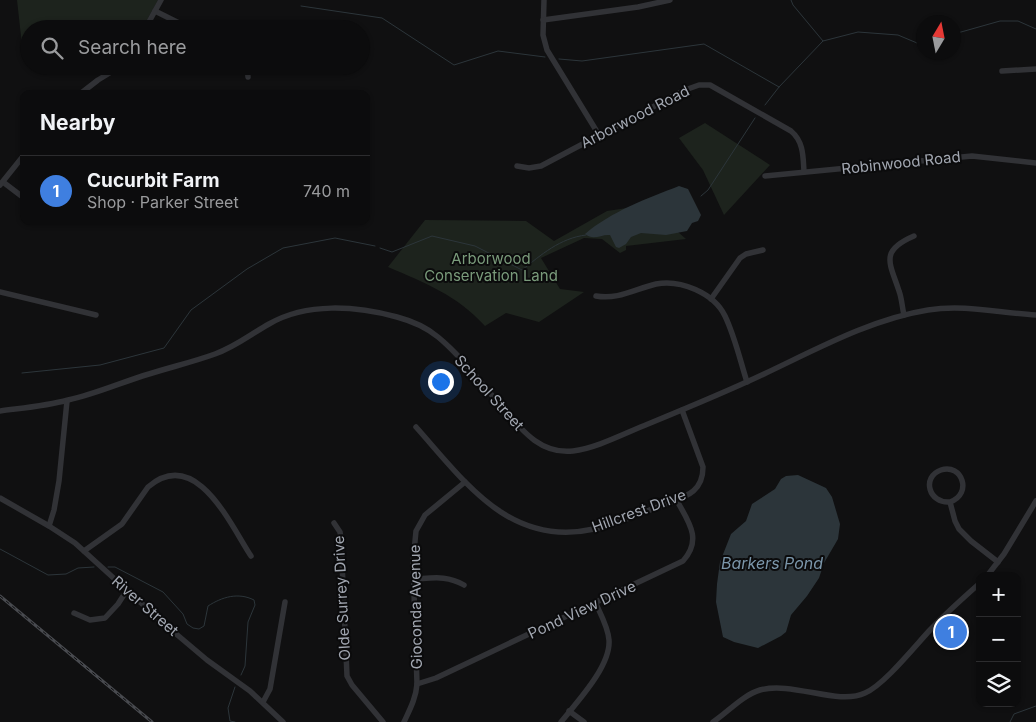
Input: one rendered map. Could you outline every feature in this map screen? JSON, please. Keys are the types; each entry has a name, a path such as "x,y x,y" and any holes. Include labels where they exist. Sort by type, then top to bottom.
{"street":[{"path":"150,20 161,0"},
{"path":"544,0 543,36 546,50 599,136"},
{"path":"543,20 638,7 670,0"},
{"path":"155,11 173,20"},
{"path":"1002,72 1036,69"},
{"path":"85,90 106,75"},
{"name":"Arborwood Road","path":"517,166 529,168 541,166 689,88 699,85 710,85 792,131 798,137 801,144 804,172"},
{"name":"Robinwood Road","path":"765,176 972,156 1036,163"},
{"path":"20,160 1,184 20,196"},
{"path":"904,315 900,294 890,264 893,250 914,236"},
{"path":"710,299 740,258 746,254 763,250"},
{"path":"596,296 607,298 619,296 661,283 674,283 697,290 710,299 724,314 747,382"},
{"path":"0,292 96,315"},
{"name":"School Street","path":"0,411 67,401 225,351 277,320 291,314 317,308 352,310 384,314 408,320 438,337 462,361 524,433 542,445 566,451 580,449 682,410 747,382 811,351 881,322 904,315 931,309 953,308 1036,315"},
{"path":"49,526 59,481 67,401"},
{"name":"Hillcrest Drive","path":"416,427 480,497 507,516 526,524 555,531 578,531 595,529 676,500 697,488 703,475 702,462 682,410"},
{"path":"944,469 957,473 962,479 963,484 963,490 959,497 950,502 944,503 937,500 930,489 930,481 933,476 944,469"},
{"path":"84,550 122,524 148,487 172,476 193,479 208,491 251,556"},
{"name":"Gioconda Avenue","path":"404,722 414,699 417,684 414,543 417,526 430,510 465,482"},
{"name":"River Street","path":"0,498 49,526 84,550 207,660 250,691 283,722"},
{"name":"Pond View Drive","path":"417,684 436,678 678,565 692,548 693,536 676,500"},
{"path":"990,572 1036,501"},
{"path":"950,502 954,521 960,529 970,541 998,562"},
{"name":"Olde Surrey Drive","path":"334,523 341,536 347,676 382,722"},
{"path":"414,579 452,578 464,585"},
{"path":"713,722 748,696 765,689 784,688 845,697 865,694 879,684 932,628 976,587"},
{"path":"74,613 90,620 106,618 127,590"},
{"path":"263,702 270,689 285,602"},
{"path":"561,722 601,669 608,654 608,634 596,604"},
{"path":"569,712 584,722"}],"green space":[{"path":"17,0 158,0 147,20 20,20 20,27"},
{"path":"705,123 770,165 724,215 703,170 679,138"},
{"name":"Arborwood Conservation Land","path":"673,201 678,232 686,239 626,246 626,250 620,253 602,239 584,238 541,258 560,289 584,292 539,322 506,313 485,326 452,298 388,267 425,220 526,221 554,241 607,211"}],"water":[{"path":"679,186 688,189 701,215 698,221 692,223 687,231 666,235 641,233 631,237 626,244 619,248 616,247 610,235 591,237 585,234 618,212"},
{"name":"Barkers Pond","path":"798,475 826,488 832,497 840,524 838,539 824,563 819,578 791,615 786,632 758,648 734,642 723,637 716,602 720,562 731,534 746,521 752,504 775,489 781,479 786,476"}],"waterway":[{"path":"791,0 823,41 858,32 898,35 916,43"},
{"path":"301,6 382,18 454,65 498,51 545,57"},
{"path":"961,32 1000,21 1018,21 1036,29"},
{"path":"765,105 779,87 823,41"},
{"path":"559,59 582,61 704,44 779,87"},
{"path":"701,196 708,190 755,118"},
{"path":"380,248 392,252 432,236 475,246 522,270 559,243 586,235"},
{"path":"22,373 100,365 164,348 191,310 247,269 283,248 335,238 375,246"},
{"path":"0,549 48,575 66,574 78,568 94,567"},
{"path":"108,567 115,567 163,592 183,614 187,624 193,628 199,629 204,626 208,606 219,600 236,596 254,600 255,605 248,622 245,666 241,675"},
{"path":"235,687 228,708 230,721 235,722"},
{"path":"1010,722 1014,714 1036,706"}],"railway":[{"path":"0,596 152,722"}],"place":[{"name":"Cucurbit Farm","path":"951,632"}]}
